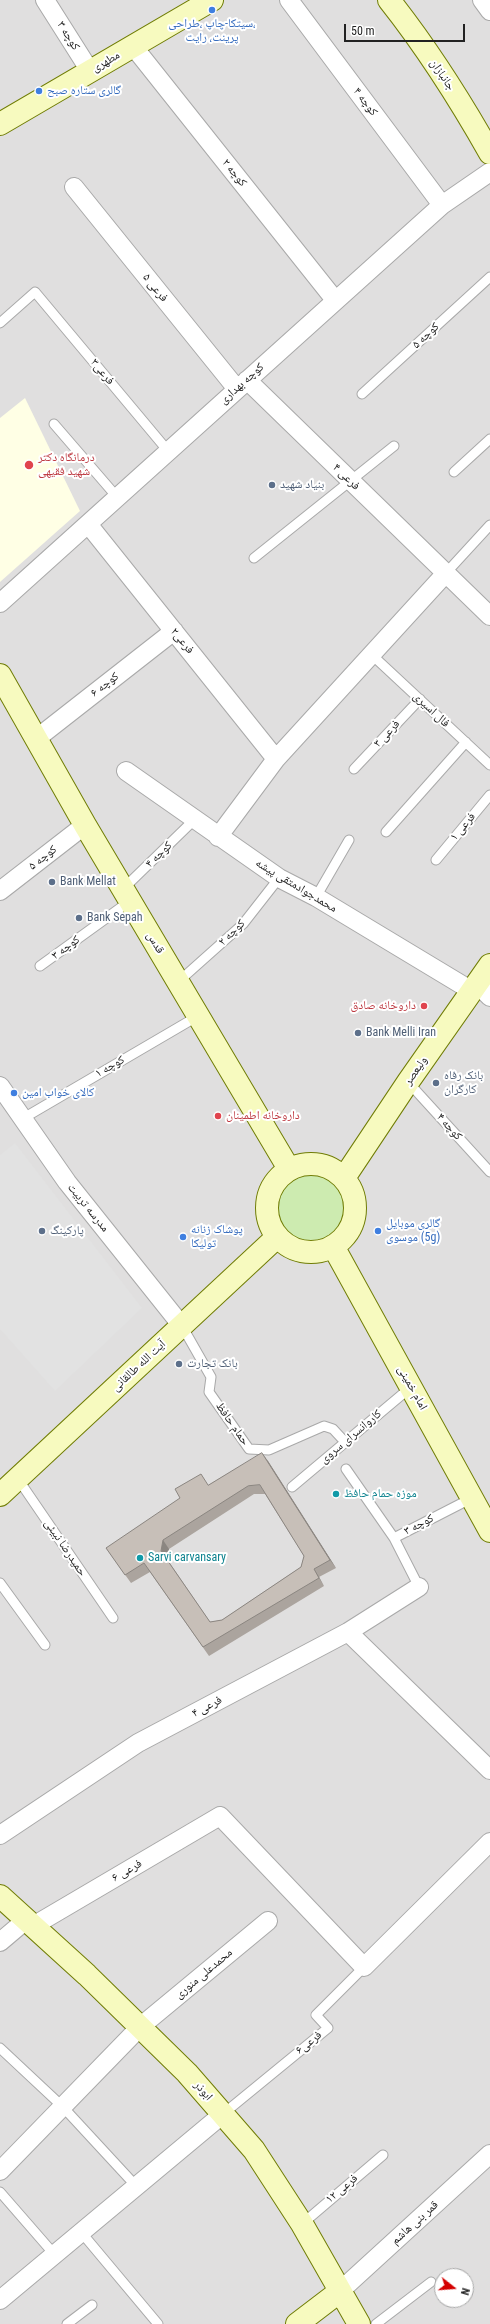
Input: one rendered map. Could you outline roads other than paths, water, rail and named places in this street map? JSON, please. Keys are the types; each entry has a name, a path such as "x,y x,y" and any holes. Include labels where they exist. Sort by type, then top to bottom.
{"street":[{"name":"کوچه ۳","path":"45,0 90,71"},
{"name":"مطهری","path":"0,124 212,0"},
{"name":"کوچه ۴","path":"289,0 442,205"},
{"name":"جانبازان","path":"389,0 408,24 467,113 490,153"},
{"path":"482,0 490,11"},
{"name":"کوچه ۲","path":"133,46 335,300"},
{"name":"کوچه بهداری","path":"0,603 442,205 490,172"},
{"name":"فرعی ۵","path":"74,187 242,384"},
{"name":"فرعی ۴","path":"242,384 350,481 490,616"},
{"name":"فرعی۲","path":"88,524 276,759"},
{"path":"218,837 276,759 446,573"},
{"name":"کوچه ۶","path":"36,739 174,631"},
{"name":"قدس","path":"3,687 36,739 289,1169"},
{"name":"محمدجوادمتقی پیشه","path":"126,771 218,837 279,878 316,897 480,991"},
{"name":"کوچه ۵","path":"0,891 85,824"},
{"name":"ولیعصر","path":"344,1178 408,1082 480,991 490,965"},
{"name":"مدرسه تربیت","path":"0,1086 67,1182 182,1326"},
{"path":"303,1164 318,1164 332,1169 344,1178 353,1195 354,1214 350,1227 343,1238 333,1246 319,1251 304,1251 289,1246 277,1237 270,1226 267,1213 267,1200 271,1188 279,1177 289,1169 303,1164"},
{"name":"آیت الله طالقانی","path":"0,1495 277,1237"},
{"name":"امام خمینی","path":"333,1246 472,1498 488,1521"},
{"name":"فرعی ۴","path":"0,1835 138,1743 348,1632 419,1587"},
{"path":"348,1632 490,1770"},
{"name":"فرعی ۶","path":"0,1942 30,1923 220,1816 364,1967"},
{"path":"364,1967 490,1842"},
{"name":"ابوذر","path":"0,1896 187,2073 254,2150 302,2224 339,2292 359,2324"},
{"name":"محمدعلی منوری","path":"1,2167 63,2107 140,2027 268,1921"},
{"path":"0,2300 223,2114"},
{"name":"قمر بنی هاشم","path":"339,2292 490,2154"},
{"path":"297,2324 339,2292"}],"lane":[{"name":"کوچه ۵","path":"362,394 490,277"},
{"name":"فرعی۳","path":"0,323 36,292 168,451"},
{"path":"54,424 117,497"},
{"path":"454,472 490,439"},
{"path":"254,558 394,446"},
{"path":"446,573 490,525"},
{"name":"فال اسیری","path":"371,654 490,765"},
{"name":"فرعی ۳","path":"354,769 420,699"},
{"path":"386,832 466,742"},
{"name":"فرعی ۱","path":"436,860 490,795"},
{"name":"کوچه ۴","path":"127,895 194,820"},
{"path":"316,897 349,840"},
{"name":"کوچه ۲","path":"178,982 243,924 279,878"},
{"name":"کوچه ۳","path":"40,966 127,895"},
{"name":"کوچه ۱","path":"22,1119 198,1016"},
{"name":"کوچه ۴","path":"408,1082 490,1172"},
{"name":"حمام حافظ","path":"182,1326 211,1377 209,1392 249,1449 269,1450 324,1426 333,1429 345,1442"},
{"name":"کاروانسرای سروی","path":"292,1488 411,1387"},
{"path":"346,1468 394,1538"},
{"name":"حمیدرضا نبیئی","path":"18,1478 113,1618"},
{"name":"کوچه ۳","path":"419,1587 394,1538 472,1498"},
{"path":"0,1583 45,1645"},
{"name":"فرعی۶","path":"223,2114 328,2028 316,2015 364,1967"},
{"path":"0,2048 63,2107 136,2186"},
{"name":"فرعی ۱۲","path":"302,2224 383,2155"},
{"path":"0,2192 54,2254"},
{"path":"81,2232 158,2324"},
{"path":"376,2324 431,2282"},
{"path":"67,2324 92,2305"}],"place":[{"name":"سیتکا-چاپ ،طراحی، پرینت، رایت","path":"212,10"},
{"name":"گالری ستاره صبح","path":"39,91"},
{"name":"درمانگاه دکتر شهید فقیهی","path":"29,465"},
{"name":"بنیاد شهید","path":"272,485"},
{"name":"Bank Mellat","path":"52,882"},
{"name":"Bank Sepah","path":"79,918"},
{"name":"داروخانه صادق","path":"424,1006"},
{"name":"Bank Melli Iran","path":"358,1033"},
{"name":"بانک رفاه کارگران","path":"436,1083"},
{"name":"کالای خواب امین","path":"14,1093"},
{"name":"داروخانه اطمینان","path":"218,1116"},
{"name":"پارکینگ","path":"42,1231"},
{"name":"گالری موبایل موسوی (5g)","path":"378,1231"},
{"name":"پوشاک زنانه تولیکا","path":"183,1237"},
{"name":"بانک تجارت","path":"179,1364"},
{"name":"موزه حمام حافظ","path":"336,1494"},
{"name":"Sarvi carvansary","path":"140,1558"}]}
